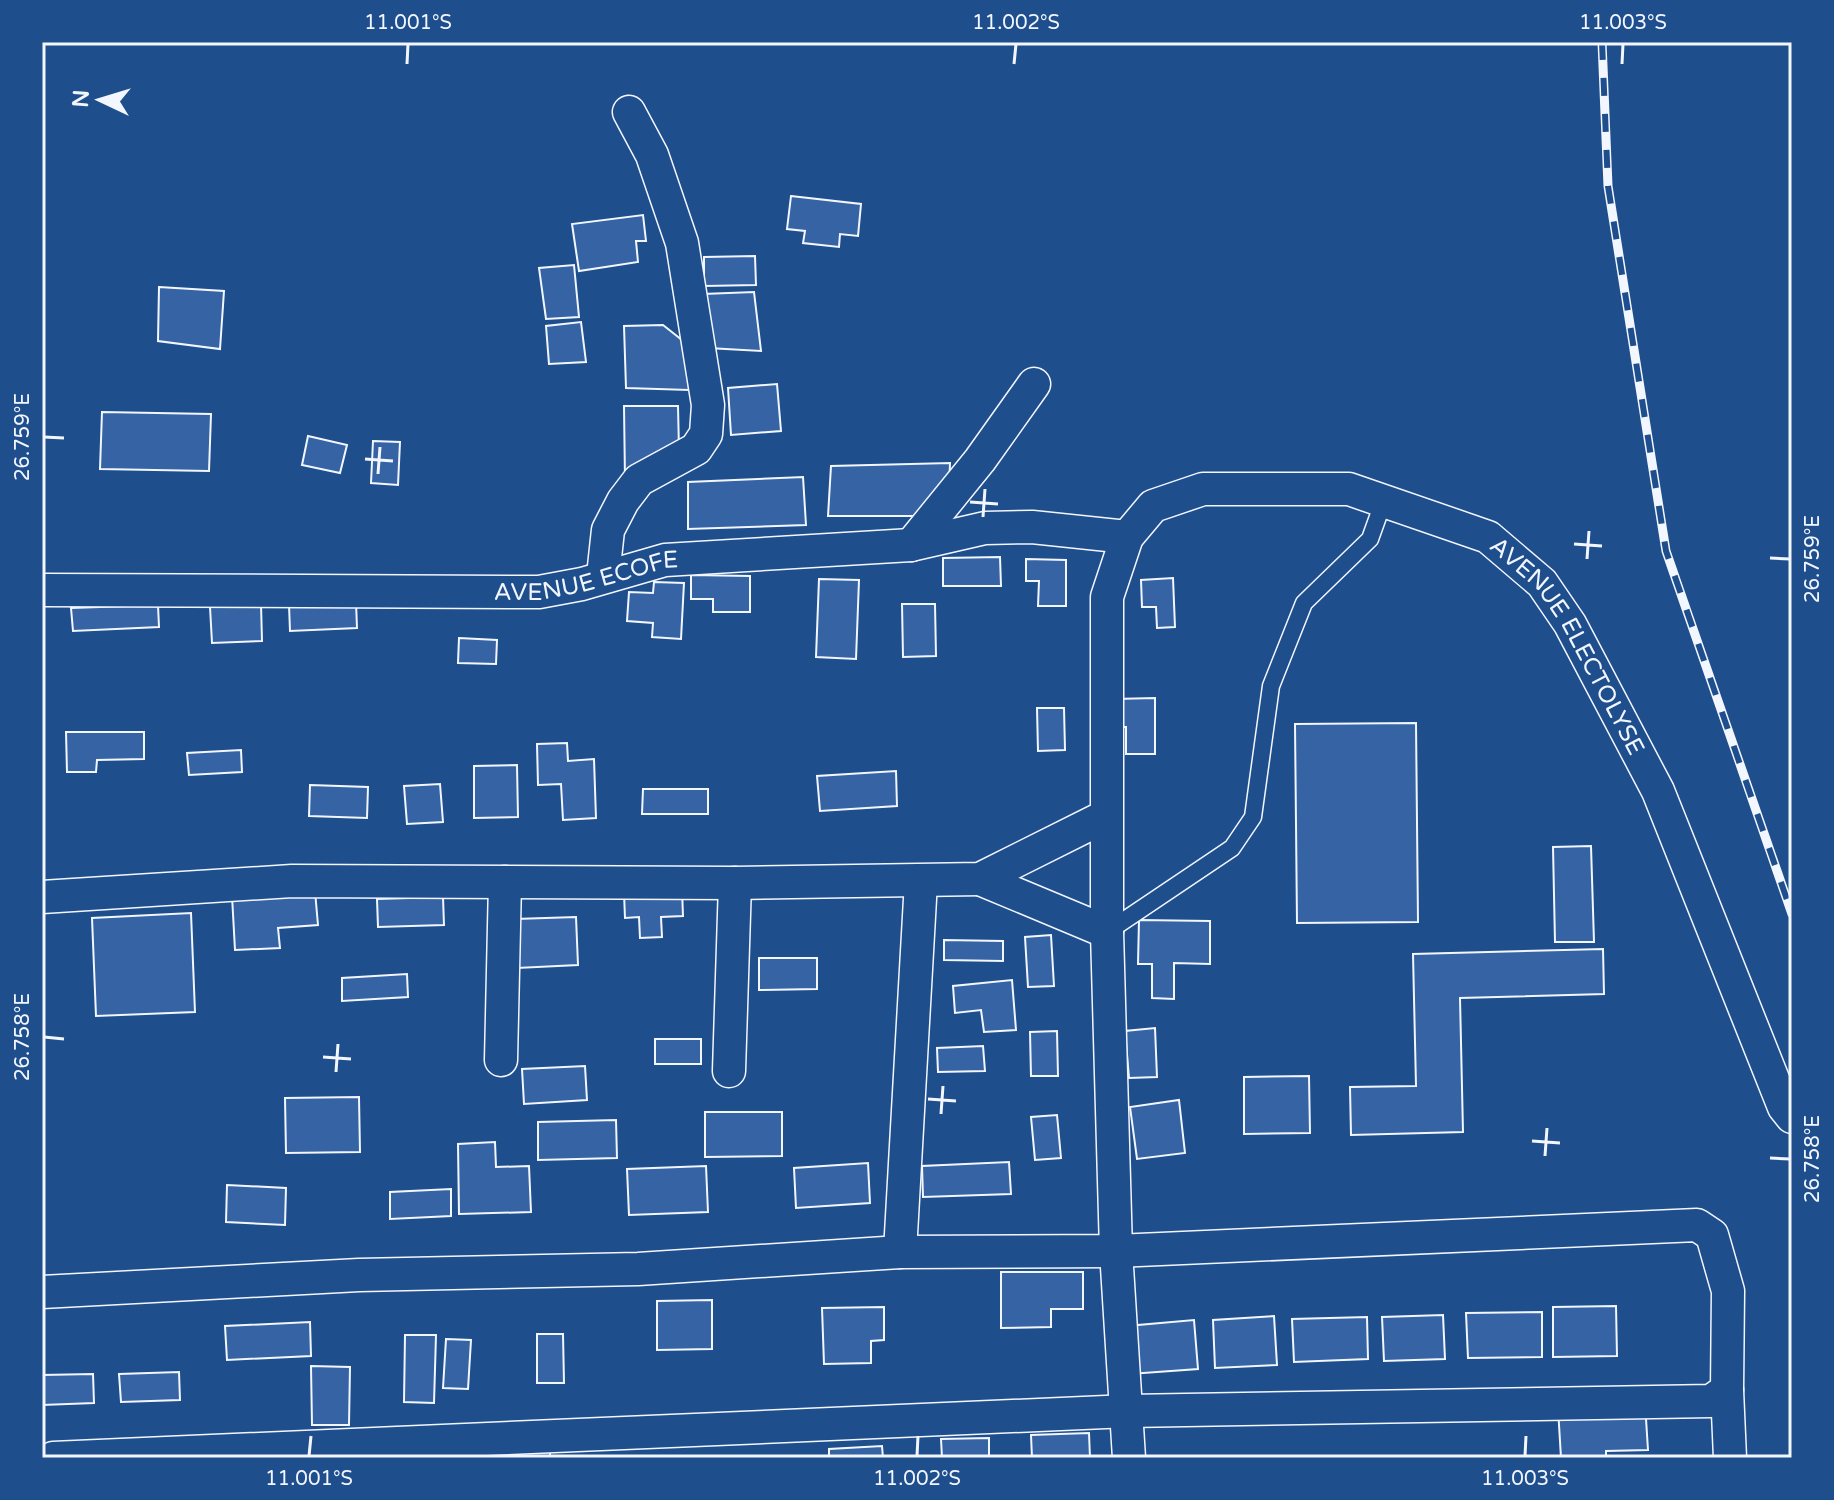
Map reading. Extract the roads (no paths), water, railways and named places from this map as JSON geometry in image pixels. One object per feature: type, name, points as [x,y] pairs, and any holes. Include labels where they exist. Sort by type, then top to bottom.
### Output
[{"type":"street","points":[[603,576],[608,530],[623,501],[639,480],[696,449],[706,434],[708,405],[682,243],[652,155],[629,112]]},
{"type":"street","points":[[911,545],[1034,384]]},
{"type":"street","name":"AVENUE ELECTOLYSE","points":[[1127,537],[1153,506],[1203,489],[1349,489],[1488,537],[1542,583],[1570,624],[1658,791],[1784,1107],[1792,1117]]},
{"type":"street","name":"AVENUE ECOFE","points":[[42,590],[539,592],[665,560],[911,545],[985,528],[1032,527],[1127,537]]},
{"type":"street","points":[[1127,537],[1107,597],[1104,817],[1116,1251],[1129,1458]]},
{"type":"street","points":[[980,879],[1104,817]]},
{"type":"street","points":[[42,897],[292,881],[735,883],[980,879],[1107,932]]},
{"type":"street","points":[[900,1252],[921,881]]},
{"type":"street","points":[[501,1060],[505,882]]},
{"type":"street","points":[[729,1071],[735,883]]},
{"type":"street","points":[[42,1292],[359,1275],[638,1269],[900,1252],[1116,1251],[1697,1225],[1712,1235],[1728,1291],[1730,1458]]},
{"type":"street","points":[[53,1458],[1128,1411],[1711,1401],[1727,1390]]},
{"type":"lane","points":[[1107,932],[1232,848],[1244,835],[1253,817],[1271,686],[1304,603],[1370,539],[1384,500]]},
{"type":"railway","points":[[1602,42],[1608,186],[1666,551],[1792,914]]}]
